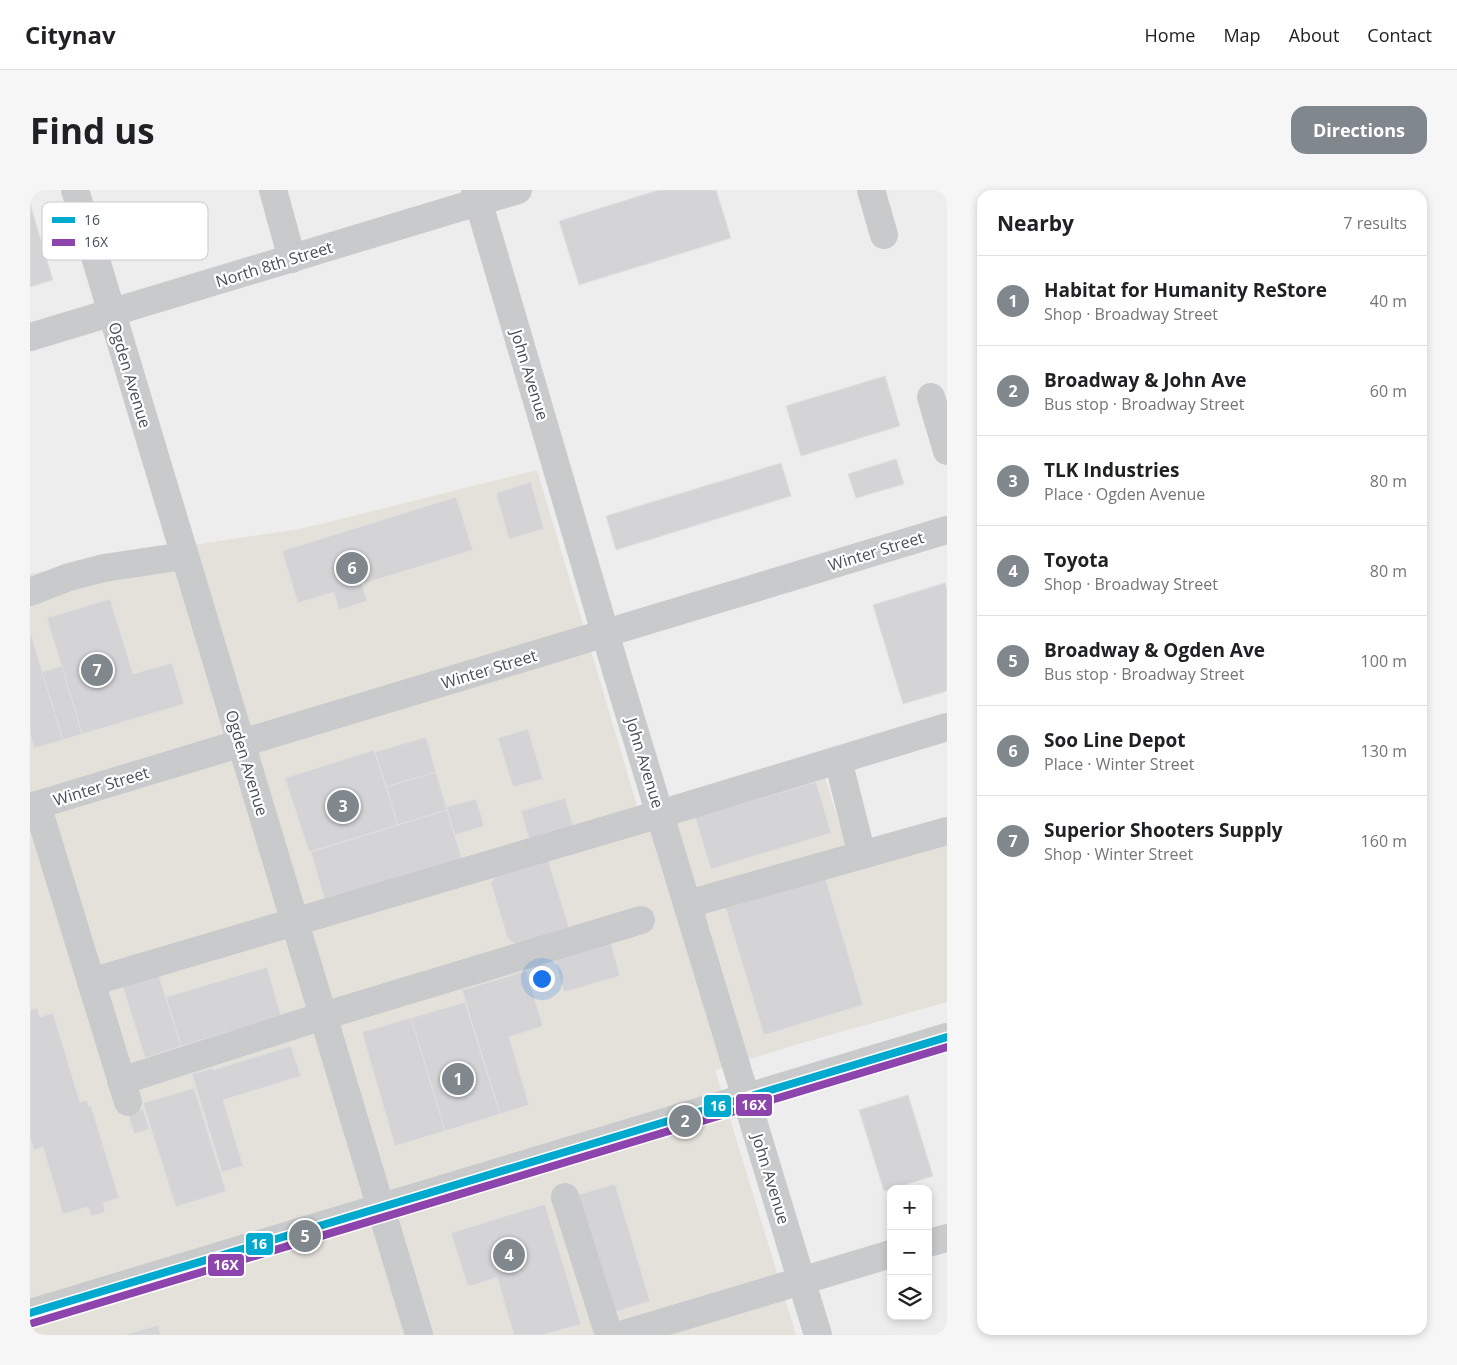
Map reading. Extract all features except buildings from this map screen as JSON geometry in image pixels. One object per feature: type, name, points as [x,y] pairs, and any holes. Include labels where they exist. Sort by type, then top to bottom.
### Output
[{"type":"street","name":"Ogden Avenue","points":[[75,190],[79,202]]},
{"type":"street","points":[[273,190],[292,258]]},
{"type":"street","name":"North 8th Street","points":[[30,337],[292,258],[477,196],[518,190]]},
{"type":"street","points":[[871,190],[884,235]]},
{"type":"street","name":"John Avenue","points":[[477,196],[660,814],[818,1335]]},
{"type":"street","name":"Ogden Avenue","points":[[96,260],[419,1335]]},
{"type":"street","points":[[931,397],[947,451]]},
{"type":"street","name":"Winter Street","points":[[34,806],[947,530]]},
{"type":"street","points":[[30,592],[75,575],[104,568],[184,556]]},
{"type":"street","points":[[91,982],[947,727]]},
{"type":"street","points":[[838,760],[862,856]]},
{"type":"street","points":[[34,806],[124,1091],[323,1016],[641,920]]},
{"type":"street","points":[[688,904],[947,831]]},
{"type":"street","points":[[30,1313],[947,1037]]},
{"type":"street","points":[[565,1197],[609,1335]]},
{"type":"street","points":[[932,1242],[947,1238]]},
{"type":"street","points":[[621,1335],[887,1255]]},
{"type":"shaded area","points":[[537,470],[644,829],[824,774],[853,868],[947,841],[947,1002],[798,1044],[715,1070],[796,1335],[33,1335],[30,1324],[30,574],[120,556],[300,529]]},
{"type":"transit line","name":"16","points":[[30,1313],[947,1037]]},
{"type":"transit line","name":"16X","points":[[33,1323],[947,1047]]},
{"type":"place","name":"Soo Line Depot","points":[[352,568]]},
{"type":"place","name":"Superior Shooters Supply","points":[[97,670]]},
{"type":"place","name":"TLK Industries","points":[[343,806]]},
{"type":"place","name":"Habitat for Humanity ReStore","points":[[458,1079]]},
{"type":"place","name":"Broadway & John Ave","points":[[685,1121]]},
{"type":"place","name":"Broadway & Ogden Ave","points":[[305,1236]]},
{"type":"place","name":"Toyota","points":[[509,1255]]}]
